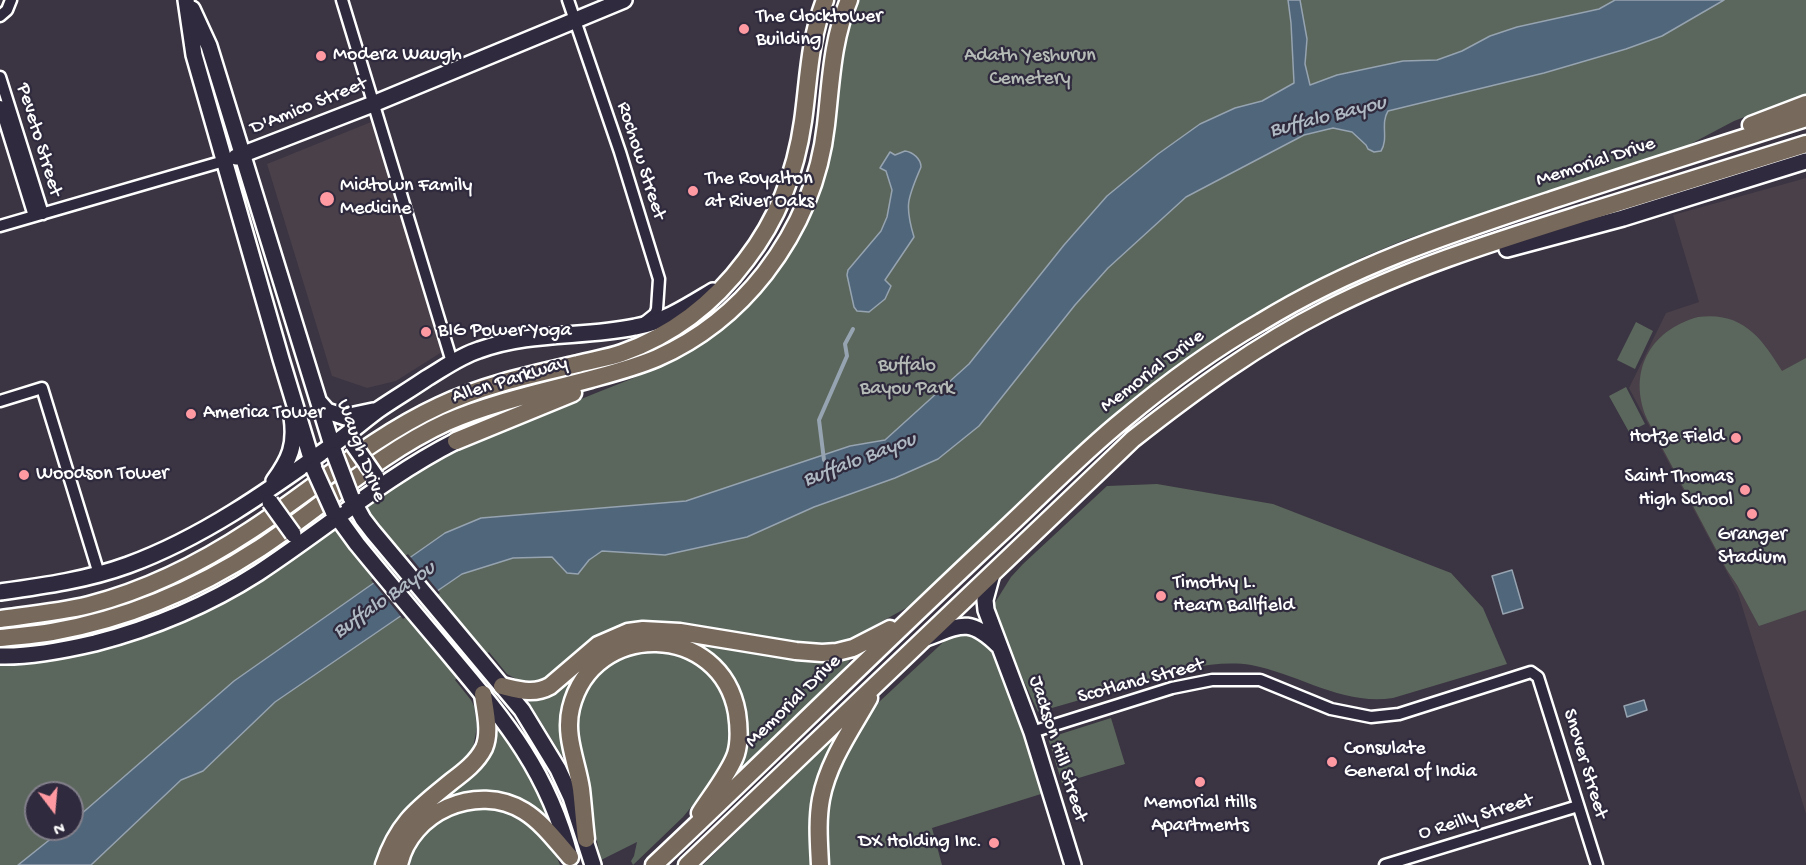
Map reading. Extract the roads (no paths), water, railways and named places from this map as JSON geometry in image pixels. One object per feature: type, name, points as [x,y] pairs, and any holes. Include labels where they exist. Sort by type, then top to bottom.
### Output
[{"type":"main road","name":"Allen Parkway","points":[[0,619],[46,614],[89,605],[135,591],[176,574],[254,529],[374,442],[408,421],[472,392],[621,353],[659,337],[705,306],[753,251],[778,209],[798,153],[811,46],[825,0]]},
{"type":"main road","name":"Allen Parkway","points":[[0,638],[51,633],[93,623],[142,608],[184,590],[260,547],[417,438],[447,423],[506,402],[627,369],[657,358],[718,321],[743,299],[783,249],[810,194],[826,126],[834,51],[849,0]]},
{"type":"main road","points":[[806,93],[829,97]]},
{"type":"main road","points":[[1685,156],[1712,140],[1806,104]]},
{"type":"main road","name":"Memorial Drive","points":[[654,865],[914,614],[1121,421],[1176,378],[1261,321],[1314,292],[1408,249],[1453,232],[1806,118]]},
{"type":"main road","name":"Memorial Drive","points":[[687,865],[1133,439],[1181,401],[1266,344],[1325,311],[1399,277],[1506,238],[1806,144]]},
{"type":"main road","points":[[1399,277],[1507,249]]},
{"type":"main road","points":[[456,441],[657,358]]},
{"type":"main road","points":[[497,680],[524,691],[543,690],[598,645],[628,632],[643,630],[680,632],[796,651],[822,653],[853,648],[914,614]]},
{"type":"main road","points":[[586,839],[581,789],[568,726],[576,693],[586,676],[600,661],[617,650],[636,644],[657,642],[677,645],[695,653],[720,673],[735,705],[738,722],[739,739],[736,754],[686,835]]},
{"type":"main road","points":[[820,865],[819,820],[824,785],[839,751],[879,680]]},
{"type":"main road","points":[[384,865],[395,836],[405,823],[419,808],[466,770],[477,759],[484,747],[487,735],[480,691]]},
{"type":"main road","points":[[399,865],[407,843],[428,818],[458,803],[475,800],[492,800],[523,810],[538,821],[571,861]]},
{"type":"street","points":[[0,16],[7,10],[11,0]]},
{"type":"street","name":"Waugh Drive","points":[[187,0],[209,46],[334,450],[352,501],[373,532],[522,711],[558,769],[571,797],[593,865]]},
{"type":"street","name":"Waugh Drive","points":[[187,0],[194,55],[224,161],[313,464],[335,514],[513,733],[541,777],[554,806],[571,861]]},
{"type":"street","points":[[342,0],[452,362]]},
{"type":"street","name":"Rochow Street","points":[[568,0],[620,152],[659,279],[655,314],[637,327]]},
{"type":"street","name":"D'Amico Street","points":[[0,226],[243,155],[624,0]]},
{"type":"street","name":"Peveto Street","points":[[0,77],[38,215]]},
{"type":"street","name":"Peveto Street","points":[[0,106],[38,215]]},
{"type":"street","points":[[1507,249],[1623,218],[1806,161]]},
{"type":"street","points":[[0,592],[41,587],[127,566],[205,530],[265,496],[334,450],[355,428],[378,410],[452,362],[478,350],[516,339],[637,327],[672,315],[729,281]]},
{"type":"street","points":[[0,402],[42,388],[99,574]]},
{"type":"street","points":[[265,496],[284,468],[293,446],[291,413],[293,400]]},
{"type":"street","points":[[319,402],[327,411],[345,417],[378,410]]},
{"type":"street","points":[[355,428],[352,437],[353,444],[381,479]]},
{"type":"street","points":[[0,656],[37,654],[75,647],[140,630],[215,598],[257,573],[293,541],[335,514],[381,479],[456,441]]},
{"type":"street","points":[[265,496],[293,541]]},
{"type":"street","name":"Jackson Hill Street","points":[[992,574],[985,600],[986,610],[1032,732],[1073,865]]},
{"type":"street","points":[[926,638],[958,626],[970,626],[985,633],[999,646]]},
{"type":"street","name":"Scotland Street","points":[[1032,732],[1172,688],[1212,680],[1260,680],[1331,709],[1371,717],[1399,714],[1531,672],[1535,674]]},
{"type":"street","name":"Snover Street","points":[[1535,674],[1538,677],[1597,865]]},
{"type":"street","name":"O Reilly Street","points":[[1385,865],[1578,806]]},
{"type":"water","name":"Buffalo Bayou","points":[[1288,0],[1300,0],[1307,39],[1305,64],[1310,85],[1337,75],[1403,61],[1437,60],[1462,51],[1490,36],[1517,27],[1599,9],[1615,0],[1724,0],[1662,36],[1626,49],[1544,73],[1388,111],[1381,151],[1374,152],[1368,149],[1352,132],[1333,128],[1304,135],[1186,197],[1108,268],[1075,305],[979,426],[938,459],[895,478],[814,507],[747,537],[665,555],[602,551],[589,560],[578,574],[567,573],[552,557],[513,558],[462,574],[275,702],[203,771],[181,780],[91,865],[18,865],[48,841],[84,841],[84,812],[234,681],[445,533],[481,518],[686,501],[850,446],[885,440],[969,364],[1064,245],[1107,196],[1158,154],[1200,124],[1235,108],[1262,101],[1294,83]]},
{"type":"water","points":[[905,151],[916,156],[921,167],[913,186],[908,209],[914,237],[885,280],[891,286],[885,299],[869,312],[857,311],[854,307],[848,270],[881,231],[887,217],[892,190],[886,171],[880,168],[890,152],[895,155]]},
{"type":"water","points":[[1512,570],[1523,608],[1503,614],[1492,576]]},
{"type":"water","points":[[1644,700],[1647,710],[1627,717],[1624,706]]},
{"type":"waterway","name":"Buffalo Bayou","points":[[824,460],[819,420],[847,356],[845,344],[853,329]]},
{"type":"place","name":"The Clocktower Building","points":[[744,29]]},
{"type":"place","name":"Modera Waugh","points":[[321,56]]},
{"type":"place","name":"The Royalton at River Oaks","points":[[693,191]]},
{"type":"place","name":"Midtown Family Medicine","points":[[327,199]]},
{"type":"place","name":"BIG Power Yoga","points":[[426,332]]},
{"type":"place","name":"America Tower","points":[[191,414]]},
{"type":"place","name":"Hotze Field","points":[[1736,438]]},
{"type":"place","name":"Woodson Tower","points":[[24,475]]},
{"type":"place","name":"Saint Thomas High School","points":[[1745,490]]},
{"type":"place","name":"Granger Stadium","points":[[1752,514]]},
{"type":"place","name":"Timothy L. Hearn Ballfield","points":[[1161,596]]},
{"type":"place","name":"Consulate General of India","points":[[1332,762]]},
{"type":"place","name":"Memorial Hills Apartments","points":[[1200,782]]},
{"type":"place","name":"DX Holding Inc.","points":[[994,843]]},
{"type":"park label","name":"Adath Yeshurun Cemetery","points":[[1030,68]]},
{"type":"park label","name":"Buffalo Bayou Park","points":[[907,378]]}]
